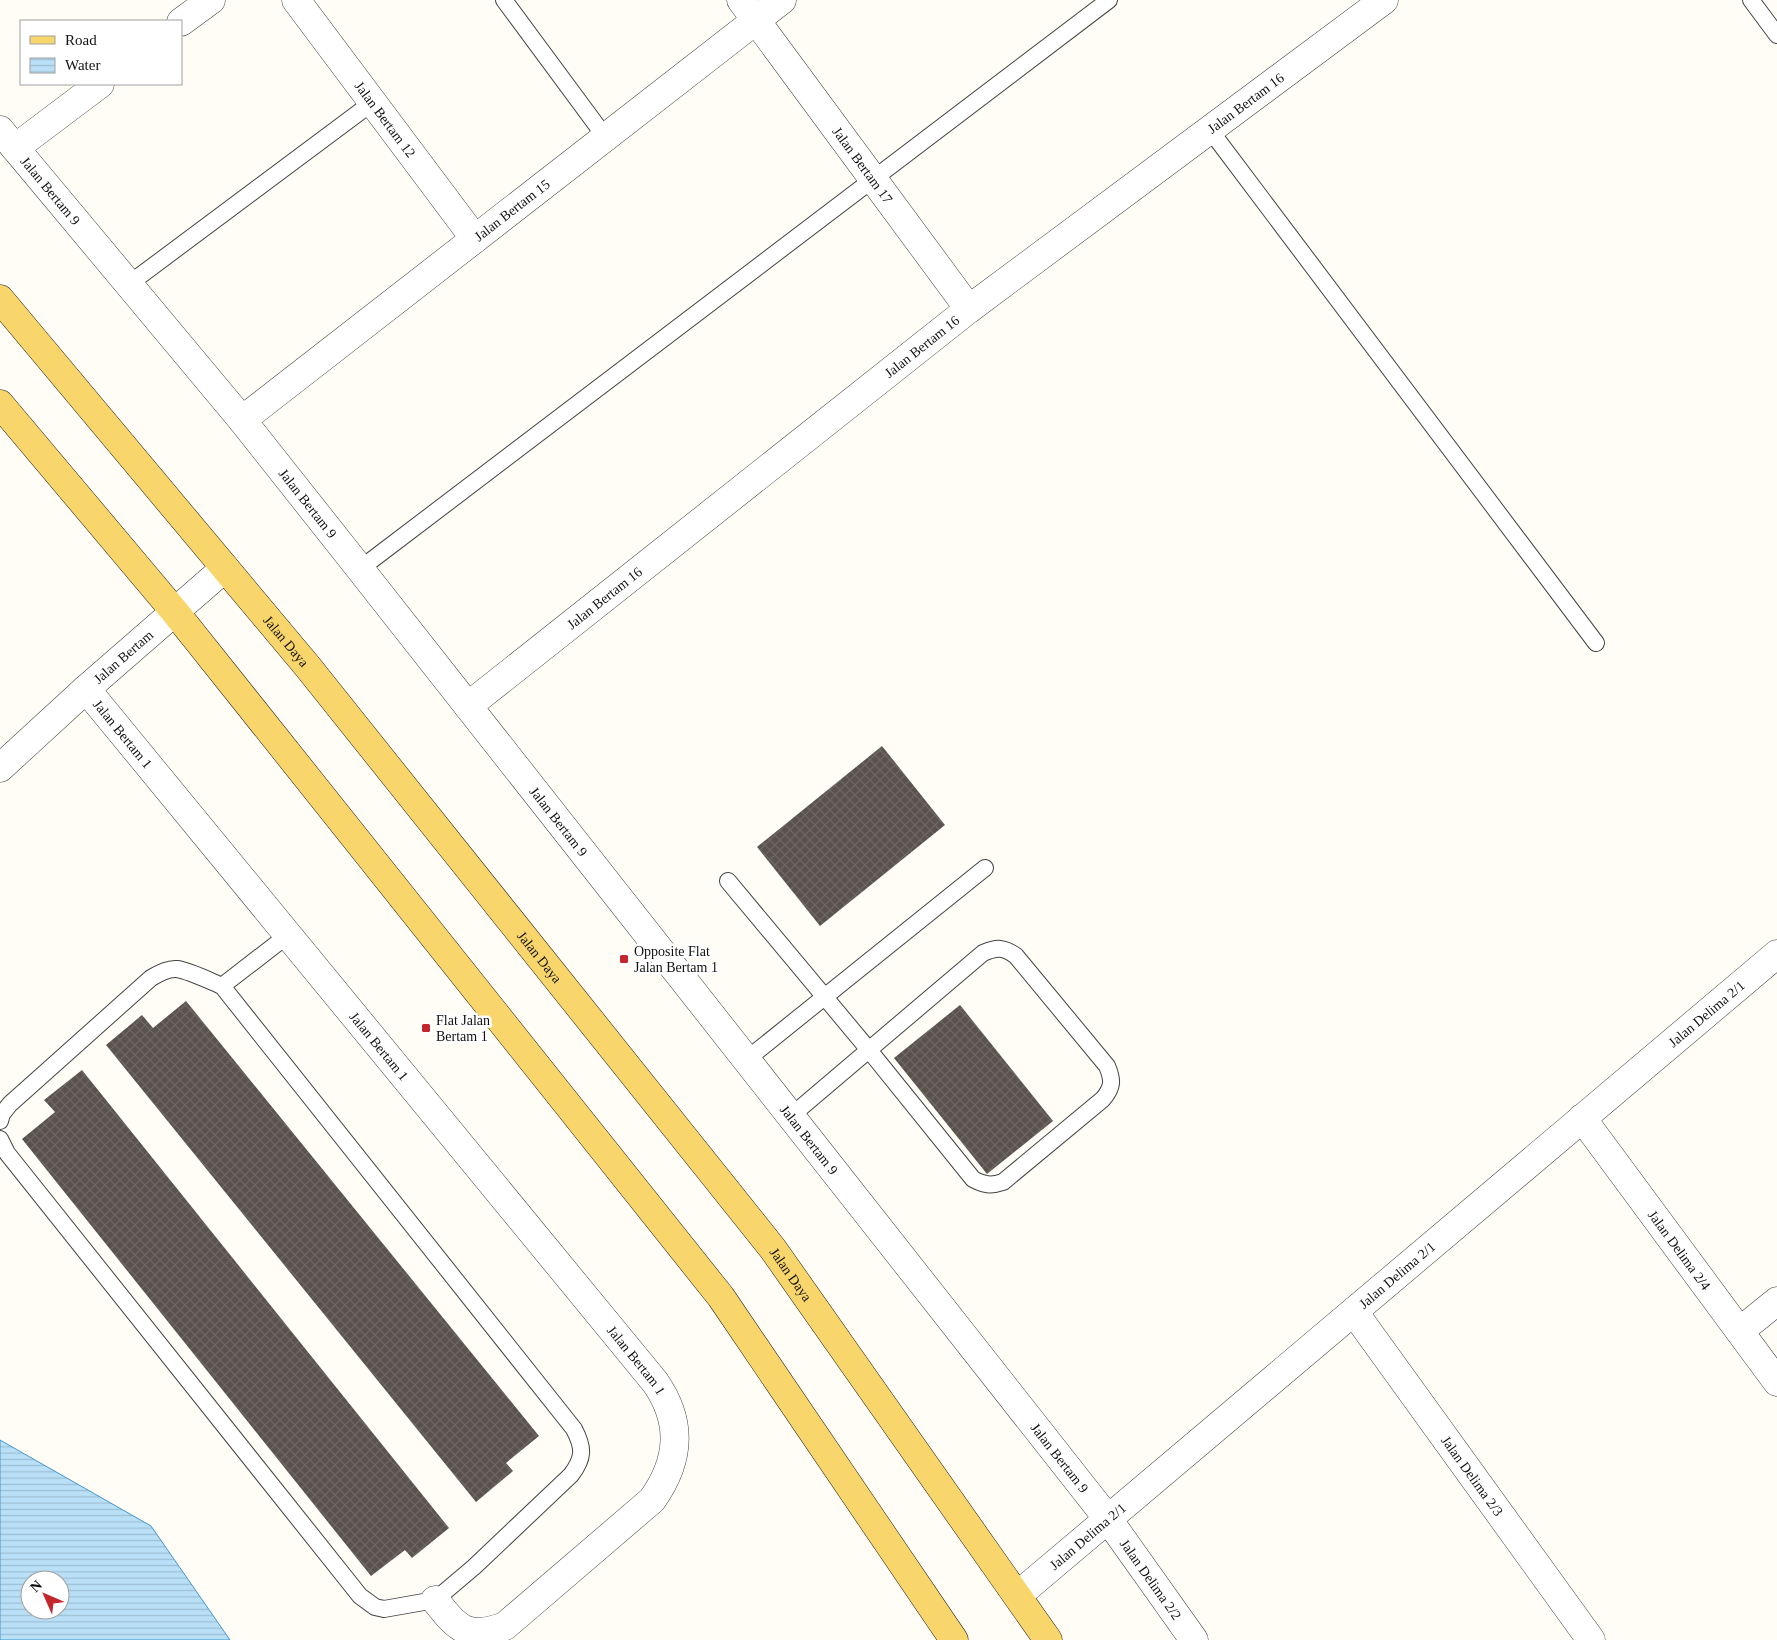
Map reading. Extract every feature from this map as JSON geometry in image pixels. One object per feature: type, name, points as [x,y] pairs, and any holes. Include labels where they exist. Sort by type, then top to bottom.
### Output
[{"type":"main road","name":"Jalan Daya","points":[[0,299],[314,675],[773,1250],[1048,1640]]},
{"type":"main road","points":[[0,404],[175,612],[721,1297],[954,1640]]},
{"type":"street","points":[[182,21],[211,0]]},
{"type":"street","name":"Jalan Bertam 12","points":[[296,0],[475,239]]},
{"type":"street","name":"Jalan Bertam 15","points":[[242,420],[606,138],[749,10],[782,0]]},
{"type":"street","name":"Jalan Bertam 16","points":[[468,706],[970,309],[1384,0]]},
{"type":"street","name":"Jalan Bertam 17","points":[[749,10],[970,309]]},
{"type":"street","points":[[8,138],[98,85]]},
{"type":"street","name":"Jalan Bertam 9","points":[[8,138],[242,420],[1108,1519]]},
{"type":"street","name":"Jalan Bertam","points":[[0,768],[225,568]]},
{"type":"street","name":"Jalan Bertam 1","points":[[86,690],[655,1382],[670,1407],[675,1438],[674,1450],[670,1469],[662,1486],[652,1500],[505,1626],[489,1634],[477,1635],[464,1631],[454,1623],[435,1600]]},
{"type":"street","name":"Jalan Delima 2/1","points":[[1018,1595],[1777,954]]},
{"type":"street","name":"Jalan Delima 2/4","points":[[1582,1118],[1777,1382]]},
{"type":"street","points":[[1740,1331],[1777,1301]]},
{"type":"street","name":"Jalan Delima 2/3","points":[[1354,1312],[1591,1640]]},
{"type":"street","name":"Jalan Delima 2/2","points":[[1108,1519],[1194,1640]]},
{"type":"lane","points":[[504,0],[606,138]]},
{"type":"lane","points":[[360,569],[1109,0]]},
{"type":"lane","points":[[1751,0],[1777,35]]},
{"type":"lane","points":[[129,284],[372,102]]},
{"type":"lane","points":[[1210,130],[1596,643]]},
{"type":"lane","points":[[746,1060],[985,868]]},
{"type":"lane","points":[[728,881],[870,1050],[973,1179],[984,1184],[994,1185],[1003,1182],[1103,1099],[1110,1090],[1112,1078],[1107,1066],[1016,956],[1006,949],[994,948],[983,953],[870,1050],[791,1116]]},
{"type":"lane","points":[[222,986],[288,934]]},
{"type":"lane","points":[[0,1122],[2,1114],[10,1104],[151,978],[159,973],[177,969],[222,986],[574,1429],[580,1440],[582,1453],[579,1465],[571,1475],[474,1567],[435,1600],[384,1609],[375,1607],[360,1596],[7,1153],[0,1139]]},
{"type":"water","points":[[0,1440],[151,1526],[230,1640],[0,1640]]},
{"type":"building","points":[[882,746],[945,825],[820,926],[757,847]]},
{"type":"building","points":[[186,1001],[539,1436],[506,1463],[513,1471],[476,1502],[106,1045],[142,1015],[153,1028]]},
{"type":"building","points":[[960,1005],[1053,1121],[987,1174],[894,1058]]},
{"type":"building","points":[[82,1070],[449,1528],[412,1558],[405,1550],[371,1576],[22,1139],[55,1112],[44,1100]]},
{"type":"place","name":"Opposite Flat Jalan Bertam 1","points":[[624,959]]},
{"type":"place","name":"Flat Jalan Bertam 1","points":[[426,1028]]}]
